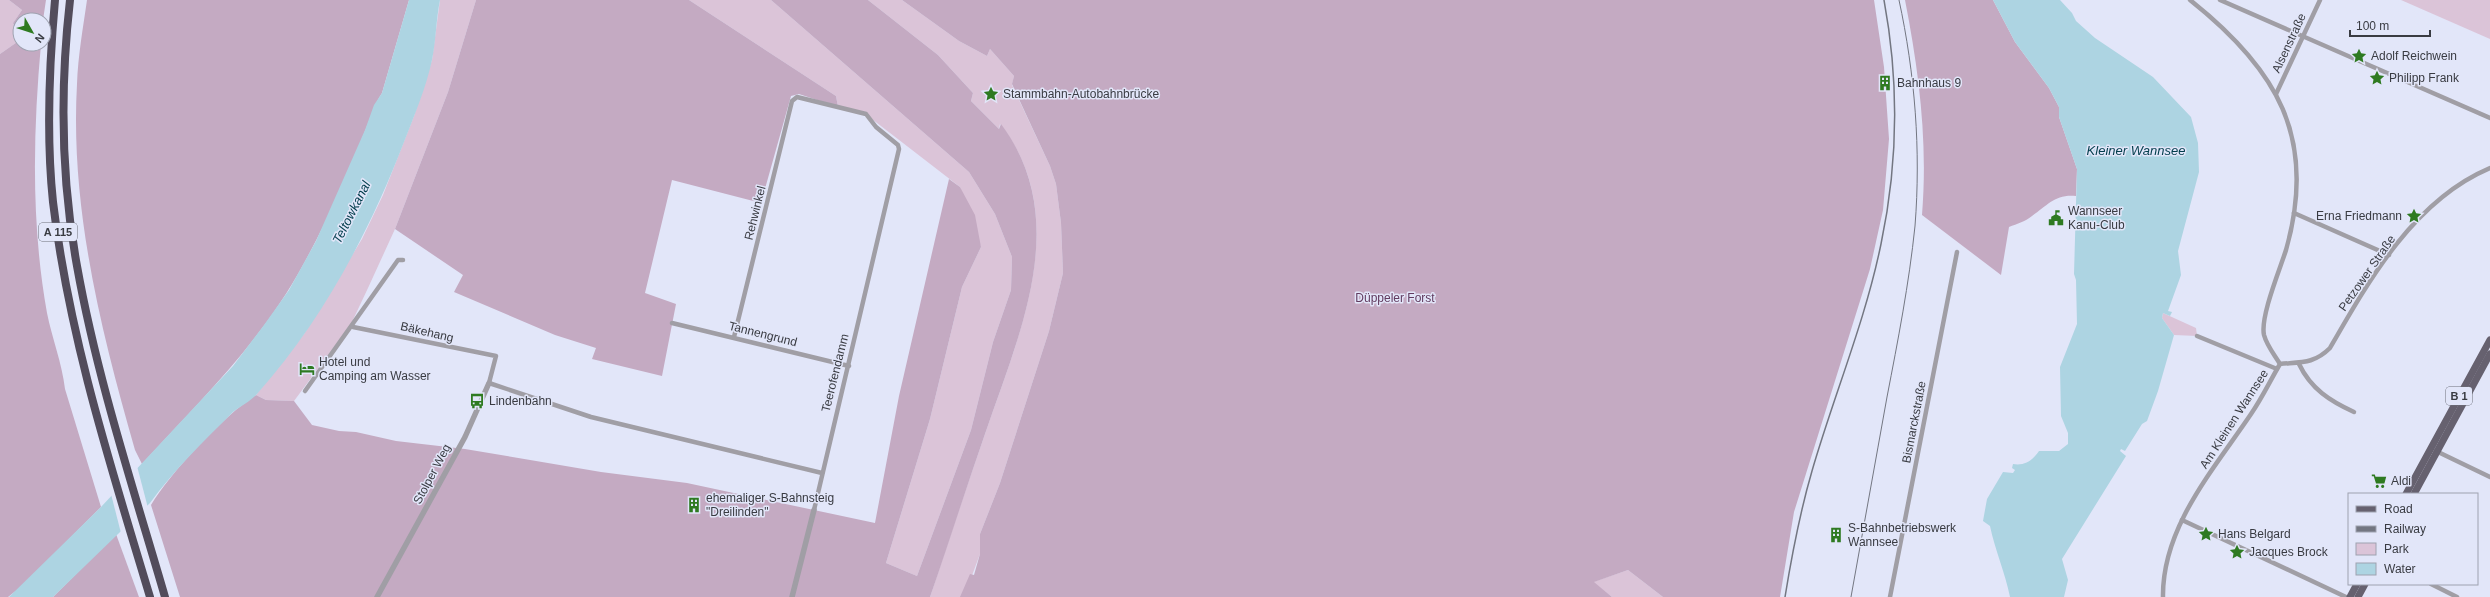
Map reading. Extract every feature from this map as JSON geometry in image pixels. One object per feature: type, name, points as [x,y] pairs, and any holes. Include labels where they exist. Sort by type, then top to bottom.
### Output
[{"type":"highway","name":"A 115","points":[[55,0],[49,112],[53,201],[71,314],[108,458],[150,597]]},
{"type":"highway","name":"A 115","points":[[70,0],[63,82],[63,120],[72,235],[86,314],[123,454],[166,597]]},
{"type":"main road","name":"B 1","points":[[2414,493],[2434,450],[2490,340]]},
{"type":"main road","name":"B 1","points":[[2407,493],[2434,450],[2490,354]]},
{"type":"main road","points":[[2350,597],[2356,585]]},
{"type":"main road","points":[[2358,597],[2364,585]]},
{"type":"street","name":"Am Kleinen Wannsee","points":[[2163,597],[2163,580],[2169,550],[2182,520],[2221,457],[2258,404],[2280,364],[2267,343],[2264,333],[2264,320],[2286,248],[2294,213],[2298,185],[2297,162],[2287,116],[2276,94],[2242,48],[2190,0]]},
{"type":"street","points":[[2220,0],[2490,118]]},
{"type":"street","name":"Alsenstraße","points":[[2276,94],[2320,0]]},
{"type":"street","name":"Rehwinkel","points":[[734,337],[792,101],[797,97],[866,114],[876,127],[898,145],[898,153]]},
{"type":"street","name":"Teerofendamm","points":[[792,597],[849,366],[898,153]]},
{"type":"street","name":"Petzower Straße","points":[[2280,364],[2299,364],[2314,361],[2330,348],[2389,255],[2414,224],[2441,198],[2471,177],[2490,168]]},
{"type":"street","points":[[2294,213],[2389,255]]},
{"type":"street","name":"Bismarckstraße","points":[[1890,597],[1957,252]]},
{"type":"street","points":[[305,391],[353,327],[356,318],[398,260],[404,260]]},
{"type":"street","name":"Tannengrund","points":[[672,322],[849,366]]},
{"type":"street","name":"Bäkehang","points":[[353,327],[496,356]]},
{"type":"street","points":[[2197,336],[2277,369]]},
{"type":"street","name":"Stolper Weg","points":[[377,597],[476,416],[489,383],[496,356]]},
{"type":"street","points":[[2299,364],[2314,388],[2327,398],[2354,412]]},
{"type":"street","points":[[489,383],[591,417],[822,473]]},
{"type":"street","points":[[2434,450],[2490,477]]},
{"type":"street","points":[[2182,520],[2346,597]]},
{"type":"street","points":[[2433,585],[2457,597]]},
{"type":"green space","points":[[0,0],[9,0],[22,10],[21,12],[12,12],[12,46],[0,54]]},
{"type":"green space","points":[[9,0],[46,0],[44,12],[21,12],[22,10]]},
{"type":"green space","points":[[87,0],[409,0],[382,93],[336,199],[303,265],[287,293],[269,319],[229,369],[142,464],[135,450],[122,405],[100,315],[83,223],[78,177],[76,130],[78,63]]},
{"type":"green space","points":[[440,0],[476,0],[448,92],[395,229],[351,324],[294,401],[266,400],[256,395],[304,334],[362,239],[383,195],[414,116],[432,60]]},
{"type":"green space","points":[[476,0],[689,0],[836,96],[838,107],[799,94],[791,96],[761,203],[672,180],[645,293],[676,304],[662,376],[592,359],[596,348],[555,335],[454,292],[463,275],[395,229],[448,92]]},
{"type":"green space","points":[[689,0],[771,0],[969,172],[995,214],[1012,257],[1011,290],[993,342],[971,430],[917,576],[886,563],[930,419],[962,287],[981,247],[960,187],[868,116],[838,107],[836,96]]},
{"type":"green space","points":[[771,0],[868,0],[938,55],[973,93],[971,101],[999,129],[1001,124],[1022,161],[1034,199],[1037,238],[1033,278],[1024,317],[1012,357],[930,597],[180,597],[151,505],[184,461],[229,416],[256,395],[266,400],[294,401],[312,425],[339,431],[356,432],[396,441],[465,449],[601,472],[687,483],[875,523],[899,396],[949,179],[960,187],[975,215],[981,247],[962,287],[930,419],[886,563],[917,576],[971,430],[993,342],[1011,290],[1012,257],[995,214],[969,172]]},
{"type":"green space","points":[[868,0],[902,0],[959,41],[987,56],[990,49],[1014,76],[1012,85],[1050,166],[1056,184],[1061,223],[1063,273],[1049,331],[1000,483],[980,534],[980,554],[964,597],[930,597],[1012,358],[1024,318],[1033,278],[1036,237],[1034,198],[1022,160],[1000,124],[999,129],[971,101],[973,93],[938,55]]},
{"type":"green space","name":"Düppeler Forst","points":[[902,0],[1874,0],[1884,67],[1889,139],[1883,210],[1870,269],[1794,512],[1780,597],[1663,597],[1628,570],[1594,582],[1612,597],[960,597],[970,574],[974,575],[980,554],[980,534],[1000,483],[1049,331],[1063,273],[1061,223],[1056,184],[1050,166],[1012,84],[1014,76],[990,49],[987,56],[959,41]]},
{"type":"green space","points":[[1905,0],[1993,0],[2015,42],[2049,88],[2059,107],[2059,117],[2077,169],[2076,196],[2063,197],[2052,201],[2027,219],[2009,227],[2001,275],[1922,215],[1924,160],[1921,107]]},
{"type":"green space","points":[[2401,0],[2490,0],[2490,39]]},
{"type":"green space","points":[[12,46],[12,52],[40,52],[36,111],[35,178],[38,246],[42,280],[47,313],[62,370],[65,389],[101,507],[22,586],[8,597],[0,597],[0,54]]},
{"type":"green space","points":[[2163,313],[2196,328],[2197,336],[2174,335],[2162,318]]},
{"type":"green space","points":[[116,534],[139,597],[53,597]]},
{"type":"green space","points":[[1628,570],[1663,597],[1612,597],[1593,582]]},
{"type":"water","name":"Teltowkanal","points":[[409,0],[440,0],[433,52],[426,81],[420,102],[375,210],[342,275],[323,306],[281,366],[255,397],[233,412],[179,467],[150,503],[53,597],[9,597],[101,507],[233,366],[289,290],[316,241],[365,130],[374,105],[382,93]]},
{"type":"water","name":"Kleiner Wannsee","points":[[1993,0],[2060,0],[2072,13],[2076,21],[2095,38],[2153,77],[2191,117],[2198,143],[2199,172],[2178,251],[2181,275],[2168,311],[2172,312],[2170,316],[2163,313],[2162,318],[2174,335],[2158,391],[2147,421],[2142,424],[2125,451],[2121,449],[2120,451],[2126,456],[2062,559],[2068,580],[2064,597],[2010,597],[1990,526],[1983,521],[1987,499],[2003,472],[2013,473],[2015,470],[2012,468],[2013,464],[2028,462],[2039,451],[2059,451],[2068,444],[2068,433],[2061,416],[2060,367],[2077,324],[2076,280],[2074,274],[2077,169],[2059,117],[2059,107],[2049,88],[2015,42]]},
{"type":"pier","points":[[137,466],[148,508],[121,533],[111,494]]},
{"type":"tram line","points":[[1851,597],[1903,312],[1915,226],[1917,198],[1917,141],[1915,112],[1913,84],[1905,28],[1899,0]]},
{"type":"railway","points":[[1785,597],[1790,565],[1808,486],[1867,302],[1887,214],[1893,153],[1894,92],[1889,30],[1884,0]]},
{"type":"place","name":"Adolf Reichwein","points":[[2359,56]]},
{"type":"place","name":"Philipp Frank","points":[[2377,78]]},
{"type":"place","name":"Bahnhaus 9","points":[[1885,83]]},
{"type":"place","name":"Stammbahn-Autobahnbrücke","points":[[991,94]]},
{"type":"place","name":"Erna Friedmann","points":[[2414,216]]},
{"type":"place","name":"Wannseer Kanu-Club","points":[[2056,218]]},
{"type":"place","name":"Hotel und Camping am Wasser","points":[[307,369]]},
{"type":"place","name":"Lindenbahn","points":[[477,401]]},
{"type":"place","name":"Aldi","points":[[2379,481]]},
{"type":"place","name":"ehemaliger S-Bahnsteig \"Dreilinden\"","points":[[694,505]]},
{"type":"place","name":"Hans Belgard","points":[[2206,534]]},
{"type":"place","name":"S-Bahnbetriebswerk Wannsee","points":[[1836,535]]},
{"type":"place","name":"Jacques Brock","points":[[2237,552]]}]
